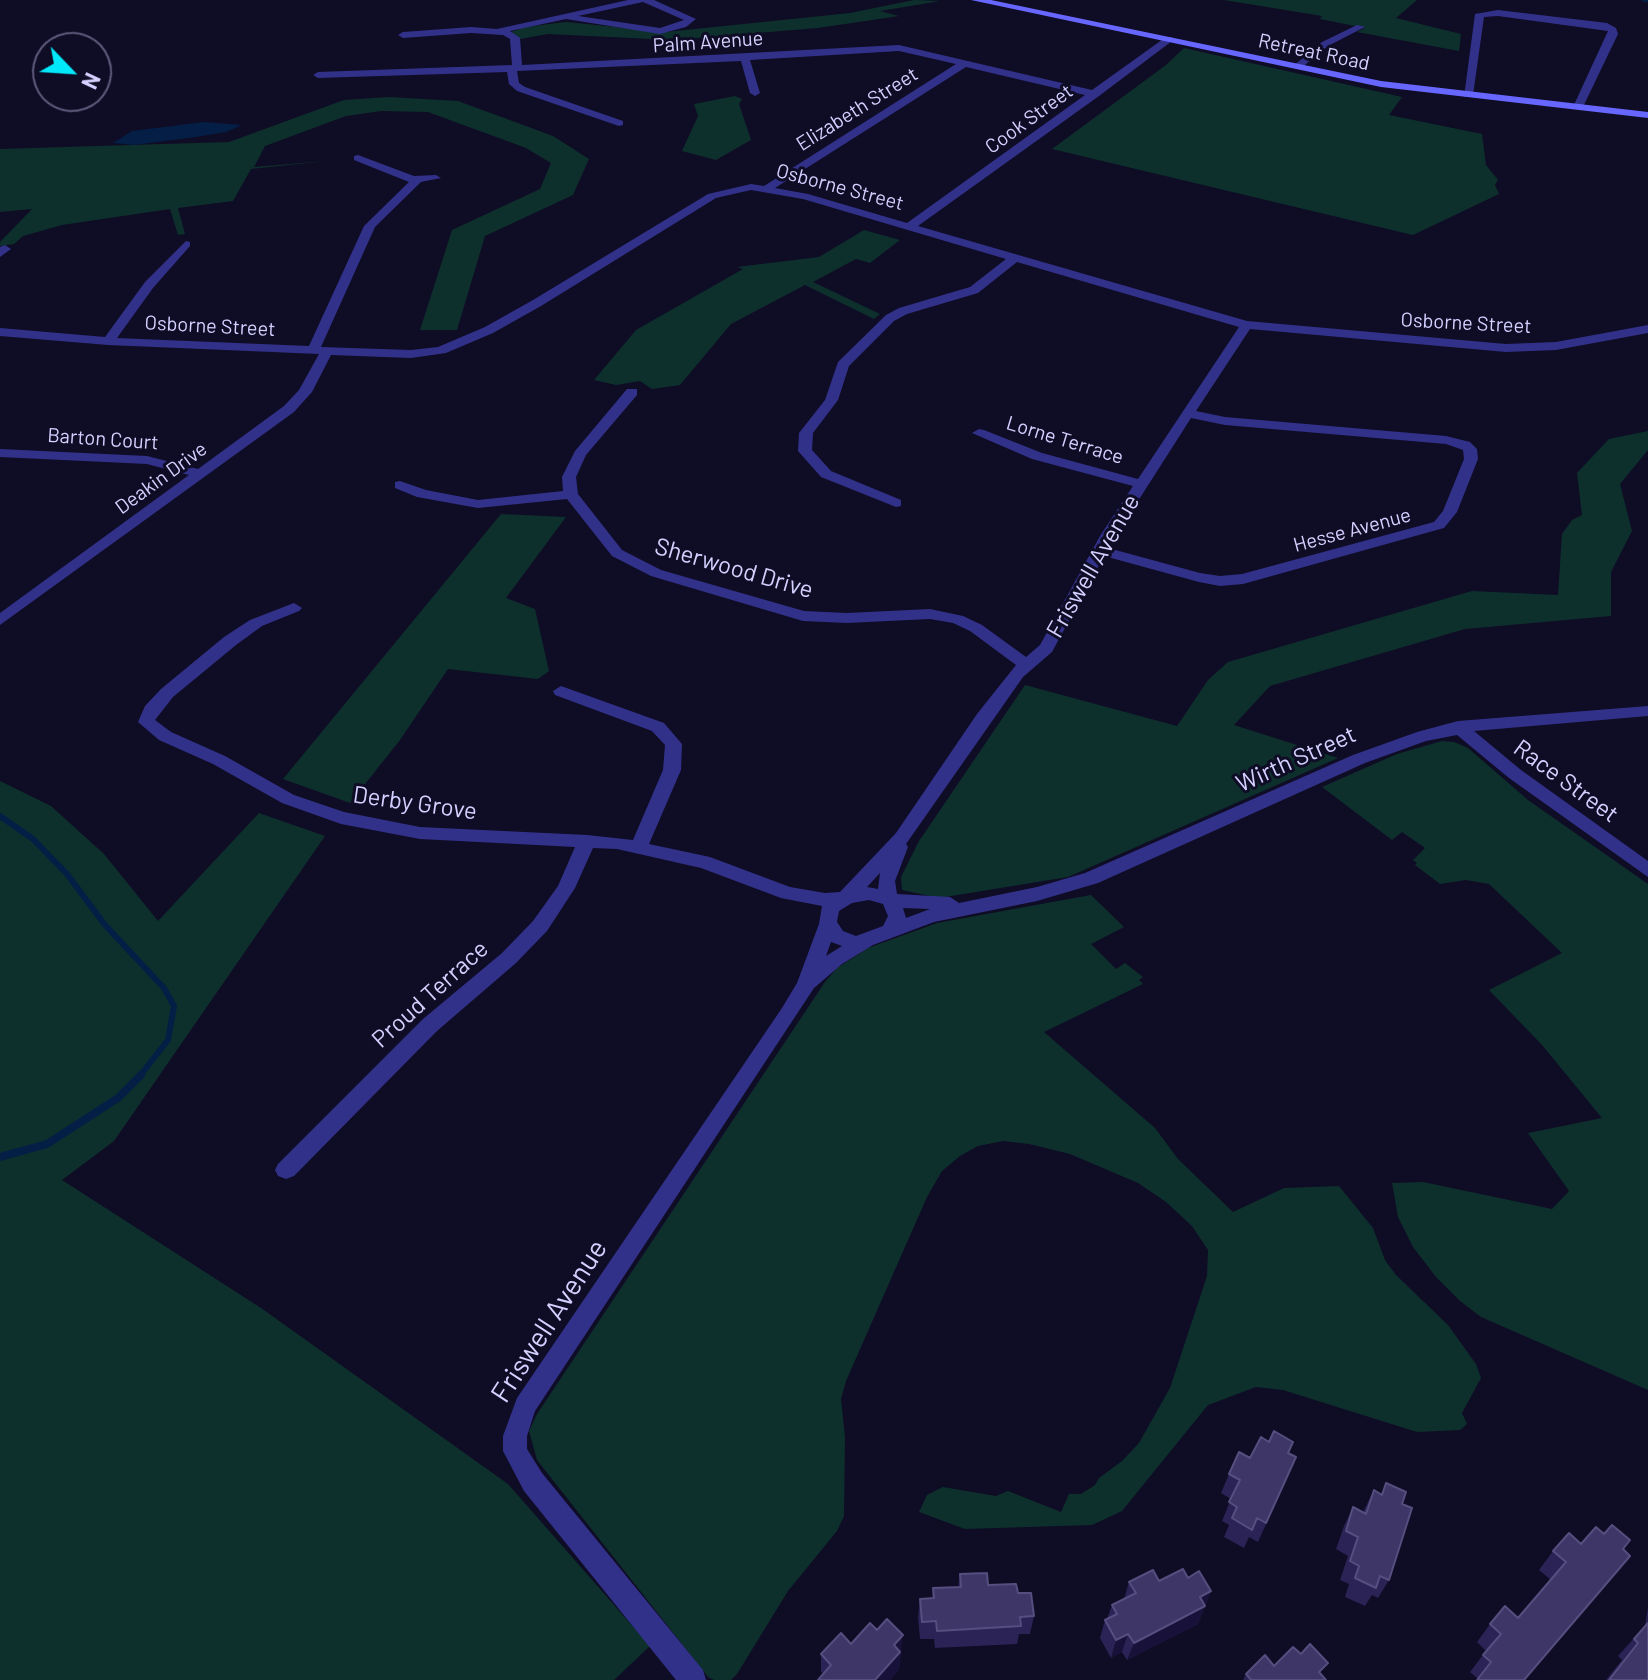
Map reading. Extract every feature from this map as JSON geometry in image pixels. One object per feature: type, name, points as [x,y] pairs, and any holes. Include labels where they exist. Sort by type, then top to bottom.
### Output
[{"type":"street","points":[[403,35],[499,31],[643,0],[691,19],[676,28],[656,31],[570,18]]},
{"type":"street","name":"Retreat Road","points":[[976,0],[1392,86],[1648,115]]},
{"type":"street","points":[[1468,95],[1480,14],[1607,26],[1613,34],[1578,107]]},
{"type":"street","points":[[1297,67],[1325,44],[1360,27]]},
{"type":"street","points":[[499,31],[515,38],[514,84],[619,123]]},
{"type":"street","name":"Cook Street","points":[[910,226],[1169,39]]},
{"type":"street","name":"Palm Avenue","points":[[318,75],[745,58],[899,48],[1095,94]]},
{"type":"street","points":[[745,58],[755,93]]},
{"type":"street","name":"Elizabeth Street","points":[[769,187],[965,63]]},
{"type":"street","points":[[358,158],[416,179],[436,178]]},
{"type":"street","name":"Deakin Drive","points":[[0,620],[289,409],[305,392],[370,226],[416,179]]},
{"type":"street","name":"Osborne Street","points":[[0,332],[108,341],[411,354],[456,345],[550,295],[712,196],[734,188],[769,187],[1246,325],[1506,348],[1556,346],[1648,329]]},
{"type":"street","points":[[108,341],[149,285],[186,244]]},
{"type":"street","points":[[896,503],[826,474],[805,451],[806,433],[831,400],[843,365],[890,318],[903,311],[974,290],[1013,259]]},
{"type":"street","name":"Friswell Avenue","points":[[844,898],[902,837],[983,718],[1026,665],[1051,640],[1099,550],[1246,325]]},
{"type":"street","points":[[400,485],[422,494],[478,504],[571,494],[569,477],[576,461],[632,392]]},
{"type":"street","name":"Hesse Avenue","points":[[1099,550],[1199,577],[1220,581],[1243,579],[1439,525],[1450,512],[1471,459],[1470,449],[1465,445],[1446,440],[1219,420],[1187,413]]},
{"type":"street","name":"Lorne Terrace","points":[[958,437],[978,428],[1037,456],[1140,484]]},
{"type":"street","name":"Barton Court","points":[[0,453],[147,460],[202,474]]},
{"type":"street","name":"Sherwood Drive","points":[[571,494],[608,544],[645,569],[803,616],[847,618],[930,614],[949,617],[976,628],[1026,665]]},
{"type":"street","name":"Derby Grove","points":[[294,608],[256,623],[230,641],[167,693],[147,715],[146,722],[165,736],[198,750],[288,799],[341,818],[420,833],[587,841],[639,847],[704,862],[788,893],[825,900],[844,898]]},
{"type":"street","points":[[561,691],[658,727],[674,744],[672,770],[639,847]]},
{"type":"street","name":"Wirth Street","points":[[890,931],[976,905],[1037,894],[1091,878],[1406,741],[1458,727],[1648,711]]},
{"type":"street","name":"Race Street","points":[[1458,727],[1515,774],[1648,870]]},
{"type":"street","name":"Friswell Avenue","points":[[890,899],[886,881],[902,837]]},
{"type":"street","name":"Proud Terrace","points":[[286,1170],[430,1025],[531,936],[555,906],[587,841]]},
{"type":"street","name":"Derby Grove","points":[[788,893],[828,923]]},
{"type":"street","points":[[869,893],[890,899],[897,916],[890,931],[865,941],[845,940],[836,936],[828,923],[831,907],[844,898],[869,893]]},
{"type":"street","name":"Wirth Street","points":[[890,899],[917,904],[976,905]]},
{"type":"street","name":"Friswell Avenue","points":[[693,1680],[527,1474],[515,1451],[515,1436],[525,1406],[806,984],[828,923]]},
{"type":"street","name":"Friswell Avenue","points":[[806,984],[835,959],[865,941]]},
{"type":"green space","points":[[914,0],[940,1],[880,11],[899,16],[818,28],[673,40],[548,34],[520,39],[511,32],[524,27],[566,22],[666,32],[850,13]]},
{"type":"green space","points":[[1224,0],[1417,0],[1396,18],[1461,34],[1459,51],[1357,32],[1365,28],[1320,19],[1322,16]]},
{"type":"green space","points":[[1184,48],[1402,97],[1389,115],[1482,134],[1486,165],[1498,180],[1495,185],[1499,194],[1413,235],[1052,149],[1166,65]]},
{"type":"green space","points":[[735,96],[742,99],[739,104],[751,140],[716,160],[682,151],[698,116],[694,104]]},
{"type":"green space","points":[[389,97],[458,101],[553,136],[589,159],[573,195],[485,236],[457,330],[420,330],[452,230],[540,189],[551,163],[526,148],[428,112],[381,111],[346,116],[265,146],[254,167],[327,161],[251,169],[233,201],[178,208],[185,234],[178,235],[170,209],[62,225],[23,236],[14,244],[0,246],[0,242],[32,209],[0,212],[0,149],[229,142],[344,100]]},
{"type":"green space","points":[[864,230],[900,240],[870,263],[856,259],[813,282],[880,314],[874,319],[805,285],[731,324],[680,385],[652,389],[640,381],[616,385],[594,380],[636,330],[743,269],[737,267],[819,257]]},
{"type":"green space","points":[[1648,431],[1648,450],[1620,484],[1632,531],[1611,572],[1611,616],[1465,629],[1270,686],[1234,725],[1338,758],[1068,877],[939,898],[902,890],[901,877],[919,841],[1025,685],[1177,726],[1208,680],[1228,662],[1472,591],[1558,595],[1562,534],[1572,520],[1582,515],[1577,473],[1609,439]]},
{"type":"green space","points":[[501,514],[566,517],[506,598],[535,609],[549,671],[538,679],[448,669],[400,740],[350,803],[283,779]]},
{"type":"green space","points":[[1442,741],[1468,748],[1528,800],[1648,884],[1648,1390],[1481,1317],[1436,1277],[1413,1247],[1398,1217],[1392,1183],[1423,1182],[1552,1209],[1569,1191],[1528,1133],[1602,1118],[1542,1045],[1489,990],[1562,953],[1489,884],[1466,880],[1440,884],[1415,865],[1417,863],[1413,860],[1425,848],[1402,832],[1392,840],[1322,787],[1397,754]]},
{"type":"green space","points":[[0,781],[51,806],[104,854],[158,921],[259,813],[325,836],[114,1141],[62,1180],[261,1308],[508,1484],[650,1646],[614,1680],[0,1680]]},
{"type":"green space","points":[[1091,895],[1124,927],[1091,944],[1116,969],[1125,963],[1143,977],[1139,980],[1143,984],[1044,1032],[1155,1128],[1178,1159],[1233,1212],[1284,1188],[1339,1186],[1373,1228],[1385,1260],[1396,1275],[1448,1325],[1476,1364],[1481,1378],[1462,1413],[1467,1424],[1460,1430],[1417,1432],[1283,1390],[1256,1387],[1208,1405],[1122,1511],[1092,1525],[965,1529],[919,1512],[927,1495],[943,1487],[996,1496],[1008,1491],[1061,1512],[1069,1494],[1081,1494],[1095,1485],[1139,1443],[1170,1388],[1207,1276],[1208,1250],[1192,1226],[1166,1202],[1138,1183],[1070,1154],[1029,1144],[1003,1141],[978,1146],[942,1171],[927,1197],[846,1381],[841,1399],[845,1437],[844,1516],[837,1531],[788,1591],[737,1674],[731,1680],[714,1680],[708,1677],[537,1460],[529,1431],[537,1414],[837,968],[868,948],[937,923]]},
{"type":"water","points":[[204,122],[242,125],[226,132],[196,137],[134,145],[113,143],[132,131]]},
{"type":"building","points":[[1274,1431],[1293,1442],[1288,1453],[1296,1457],[1266,1523],[1257,1518],[1252,1530],[1232,1518],[1237,1507],[1229,1502],[1240,1480],[1229,1474],[1239,1452],[1250,1458],[1261,1437],[1269,1442]]},
{"type":"building","points":[[1386,1483],[1406,1492],[1402,1504],[1412,1508],[1389,1580],[1380,1576],[1376,1588],[1355,1578],[1359,1566],[1350,1561],[1358,1537],[1346,1531],[1353,1507],[1366,1514],[1374,1490],[1382,1495]]},
{"type":"building","points":[[1612,1525],[1630,1540],[1623,1549],[1630,1556],[1524,1680],[1477,1680],[1491,1662],[1483,1655],[1501,1634],[1490,1624],[1505,1606],[1518,1618],[1566,1562],[1553,1551],[1569,1533],[1581,1544],[1596,1527],[1604,1534]]},
{"type":"building","points":[[1183,1569],[1188,1578],[1199,1571],[1211,1591],[1200,1597],[1205,1606],[1134,1643],[1128,1634],[1116,1640],[1105,1620],[1117,1614],[1112,1605],[1136,1593],[1129,1582],[1153,1570],[1159,1581]]},
{"type":"building","points":[[987,1573],[988,1585],[1016,1584],[1018,1593],[1031,1593],[1034,1616],[1020,1617],[1021,1626],[937,1631],[936,1621],[922,1622],[920,1599],[934,1598],[933,1588],[961,1587],[960,1574]]},
{"type":"building","points":[[887,1619],[903,1635],[894,1645],[900,1652],[875,1680],[818,1680],[831,1665],[821,1654],[841,1633],[851,1644],[870,1623],[877,1630]]},
{"type":"building","points":[[1648,1623],[1648,1680],[1609,1680],[1638,1643],[1634,1639]]},
{"type":"building","points":[[1310,1644],[1328,1663],[1319,1672],[1326,1680],[1251,1680],[1246,1674],[1265,1655],[1274,1666],[1293,1647],[1301,1654]]},
{"type":"waterway","points":[[1643,0],[1648,1]]},
{"type":"waterway","points":[[0,816],[33,839],[67,874],[105,925],[164,988],[174,1006],[168,1040],[139,1077]]},
{"type":"waterway","points":[[0,1157],[47,1144],[118,1098],[139,1077]]}]
